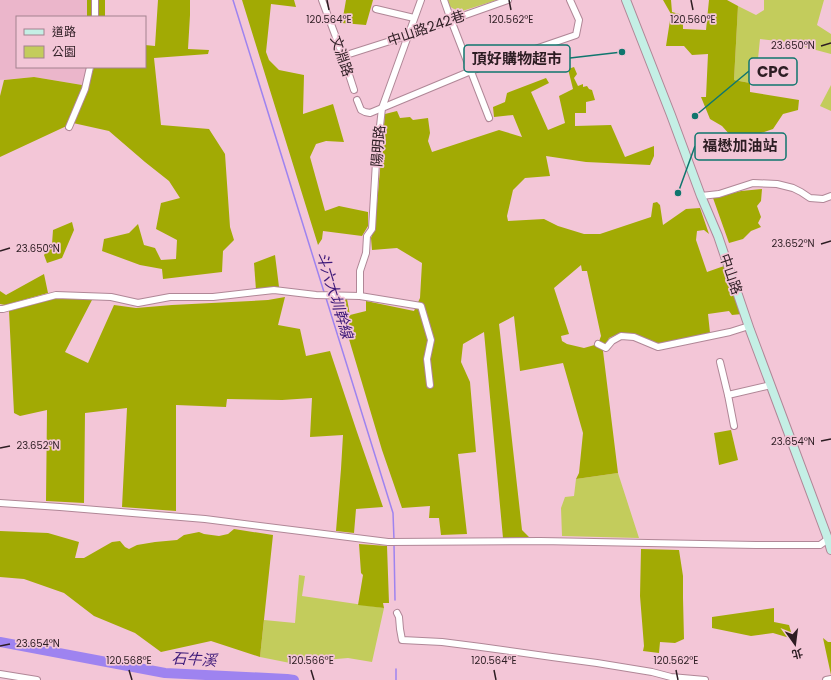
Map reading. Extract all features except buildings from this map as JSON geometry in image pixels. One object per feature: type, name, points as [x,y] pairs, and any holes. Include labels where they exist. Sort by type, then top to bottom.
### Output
[{"type":"main road","name":"中山路","points":[[626,0],[701,196],[718,236],[749,326],[831,550]]},
{"type":"street","points":[[95,0],[95,16]]},
{"type":"street","name":"文淵路","points":[[322,0],[354,90]]},
{"type":"street","name":"陽明路","points":[[360,296],[360,271],[366,253],[367,236],[372,228],[376,162],[382,108],[421,0]]},
{"type":"street","points":[[444,0],[489,118]]},
{"type":"street","name":"中山路242巷","points":[[343,56],[409,35],[508,0]]},
{"type":"street","points":[[357,100],[361,110],[370,113],[471,71],[576,35],[579,20],[570,0]]},
{"type":"street","points":[[376,9],[414,18]]},
{"type":"street","points":[[69,127],[85,89],[90,68]]},
{"type":"street","points":[[701,196],[719,194],[753,183],[777,184],[793,188],[810,198],[823,199],[831,196]]},
{"type":"street","points":[[0,309],[56,295],[111,297],[138,304],[170,297],[213,297],[274,290],[316,296],[360,296],[421,306],[431,340],[427,359],[430,385]]},
{"type":"street","points":[[598,344],[606,348],[612,341],[621,336],[634,337],[658,347],[730,332],[749,326]]},
{"type":"street","points":[[720,362],[734,426]]},
{"type":"street","points":[[728,395],[771,384]]},
{"type":"street","points":[[0,503],[205,519],[388,542],[540,541],[820,545],[828,540]]},
{"type":"street","points":[[397,613],[399,617],[402,640],[481,646],[552,658],[597,663],[652,672],[671,677],[705,680]]},
{"type":"street","points":[[0,674],[37,680]]},
{"type":"street","points":[[826,680],[831,679]]},
{"type":"shaded area","points":[[0,0],[87,0],[87,16],[16,16],[16,68],[94,68],[88,86],[34,77],[0,80]]},
{"type":"shaded area","points":[[87,0],[105,0],[105,16],[87,16]]},
{"type":"shaded area","points":[[158,0],[190,0],[188,49],[209,50],[208,54],[154,58],[161,125],[209,129],[225,154],[230,227],[234,240],[223,251],[222,272],[163,279],[162,269],[140,265],[102,251],[104,239],[129,233],[138,224],[144,245],[155,248],[161,260],[176,259],[177,240],[156,229],[161,203],[180,198],[169,181],[109,131],[73,123],[0,157],[0,96],[4,80],[34,77],[88,86],[94,68],[146,68],[146,45],[155,46]]},
{"type":"shaded area","points":[[242,0],[294,0],[296,7],[271,4],[266,52],[269,60],[279,70],[304,75],[303,114],[333,104],[344,142],[326,141],[316,144],[310,157],[325,211],[339,206],[368,212],[368,226],[362,236],[323,231],[322,239],[318,245]]},
{"type":"shaded area","points":[[346,0],[373,0],[366,25],[342,23]]},
{"type":"shaded area","points":[[663,0],[671,0],[672,12],[683,15],[683,29],[706,30],[709,0],[727,0],[738,6],[734,80],[750,83],[750,92],[799,100],[798,110],[783,114],[773,129],[758,134],[730,135],[722,126],[710,119],[701,97],[706,97],[708,54],[692,55],[684,46],[666,46],[671,14]]},
{"type":"shaded area","points":[[574,67],[577,74],[574,78],[578,86],[583,84],[583,87],[587,86],[592,90],[595,100],[586,102],[586,113],[575,113],[575,126],[611,125],[625,157],[654,146],[654,156],[650,165],[586,162],[546,156],[550,176],[525,178],[513,190],[507,216],[508,221],[544,219],[558,226],[584,234],[600,234],[651,217],[653,203],[657,202],[660,205],[663,225],[686,209],[700,208],[709,234],[704,230],[697,231],[696,240],[707,272],[724,266],[742,314],[732,315],[729,311],[708,314],[710,333],[658,344],[634,334],[620,333],[609,338],[603,351],[618,473],[576,479],[579,473],[583,433],[563,363],[520,371],[514,316],[499,324],[522,530],[529,537],[503,538],[484,332],[463,344],[461,362],[470,382],[476,452],[458,454],[467,534],[441,535],[439,518],[429,518],[430,506],[402,508],[382,450],[337,299],[347,299],[350,315],[366,311],[366,301],[414,311],[420,298],[422,263],[397,248],[372,250],[371,238],[375,226],[385,114],[397,111],[400,118],[410,117],[413,120],[428,118],[430,133],[428,141],[432,152],[499,130],[522,137],[513,115],[494,117],[493,107],[505,102],[507,93],[546,78],[549,83],[531,92],[548,130],[565,123],[559,96],[573,89],[568,69]],"holes":[[[581,265],[582,271],[587,271],[601,336],[598,344],[584,348],[567,344],[562,341],[561,336],[569,334],[554,288]]]},
{"type":"shaded area","points":[[762,189],[761,201],[757,206],[761,217],[758,223],[761,227],[751,231],[743,239],[729,243],[713,198],[741,191]]},
{"type":"shaded area","points":[[72,222],[74,230],[62,258],[47,263],[44,255],[52,244],[53,230]]},
{"type":"shaded area","points":[[275,255],[279,287],[256,290],[254,263]]},
{"type":"shaded area","points":[[44,274],[48,293],[5,305],[0,304],[0,291],[6,295]]},
{"type":"shaded area","points":[[285,297],[278,325],[300,329],[306,356],[330,351],[383,507],[356,509],[354,533],[336,531],[343,435],[310,437],[312,398],[282,400],[227,399],[226,407],[176,405],[176,511],[122,507],[127,408],[85,413],[84,503],[46,501],[47,410],[20,416],[14,413],[9,311],[57,298],[92,300],[65,352],[88,363],[114,305],[136,308],[268,300]]},
{"type":"shaded area","points":[[731,430],[738,460],[719,465],[714,433]]},
{"type":"shaded area","points":[[234,529],[273,535],[260,657],[211,641],[161,652],[135,633],[94,616],[64,593],[24,579],[0,577],[0,531],[48,533],[79,542],[75,558],[84,558],[112,542],[120,541],[129,549],[137,545],[177,540],[184,535],[199,532],[219,536],[228,534]]},
{"type":"shaded area","points":[[359,544],[387,546],[389,603],[383,603],[384,608],[358,605],[363,575],[361,573]]},
{"type":"shaded area","points":[[641,549],[679,550],[683,576],[684,639],[675,643],[660,642],[659,653],[643,651],[644,646],[640,596]]},
{"type":"shaded area","points":[[774,608],[774,622],[789,625],[793,639],[773,633],[751,636],[712,628],[712,617]]},
{"type":"shaded area","points":[[823,638],[828,642],[831,642],[831,675]]},
{"type":"green space","points":[[448,0],[497,0],[459,12],[449,6]]},
{"type":"green space","points":[[764,0],[824,0],[817,25],[831,34],[831,54],[786,42],[760,39],[756,79],[750,83],[734,80],[738,6],[756,15],[764,10]]},
{"type":"green space","points":[[831,85],[831,111],[820,106]]},
{"type":"green space","points":[[618,473],[639,538],[562,536],[561,508],[565,497],[574,496],[576,479]]},
{"type":"green space","points":[[299,575],[305,576],[302,596],[384,608],[372,662],[348,658],[290,663],[260,657],[264,620],[295,623]]},
{"type":"waterway","name":"斗六大圳幹線","points":[[233,0],[324,292]]},
{"type":"waterway","name":"斗六大圳幹線","points":[[326,298],[393,513],[394,540]]},
{"type":"waterway","name":"斗六大圳幹線","points":[[394,544],[395,600]]},
{"type":"waterway","name":"石牛溪","points":[[0,642],[165,673],[294,680]]},
{"type":"waterway","name":"斗六大圳幹線","points":[[396,669],[396,680]]},
{"type":"place","name":"頂好購物超市","points":[[622,52]]},
{"type":"place","name":"CPC","points":[[695,116]]},
{"type":"place","name":"福懋加油站","points":[[678,193]]}]
